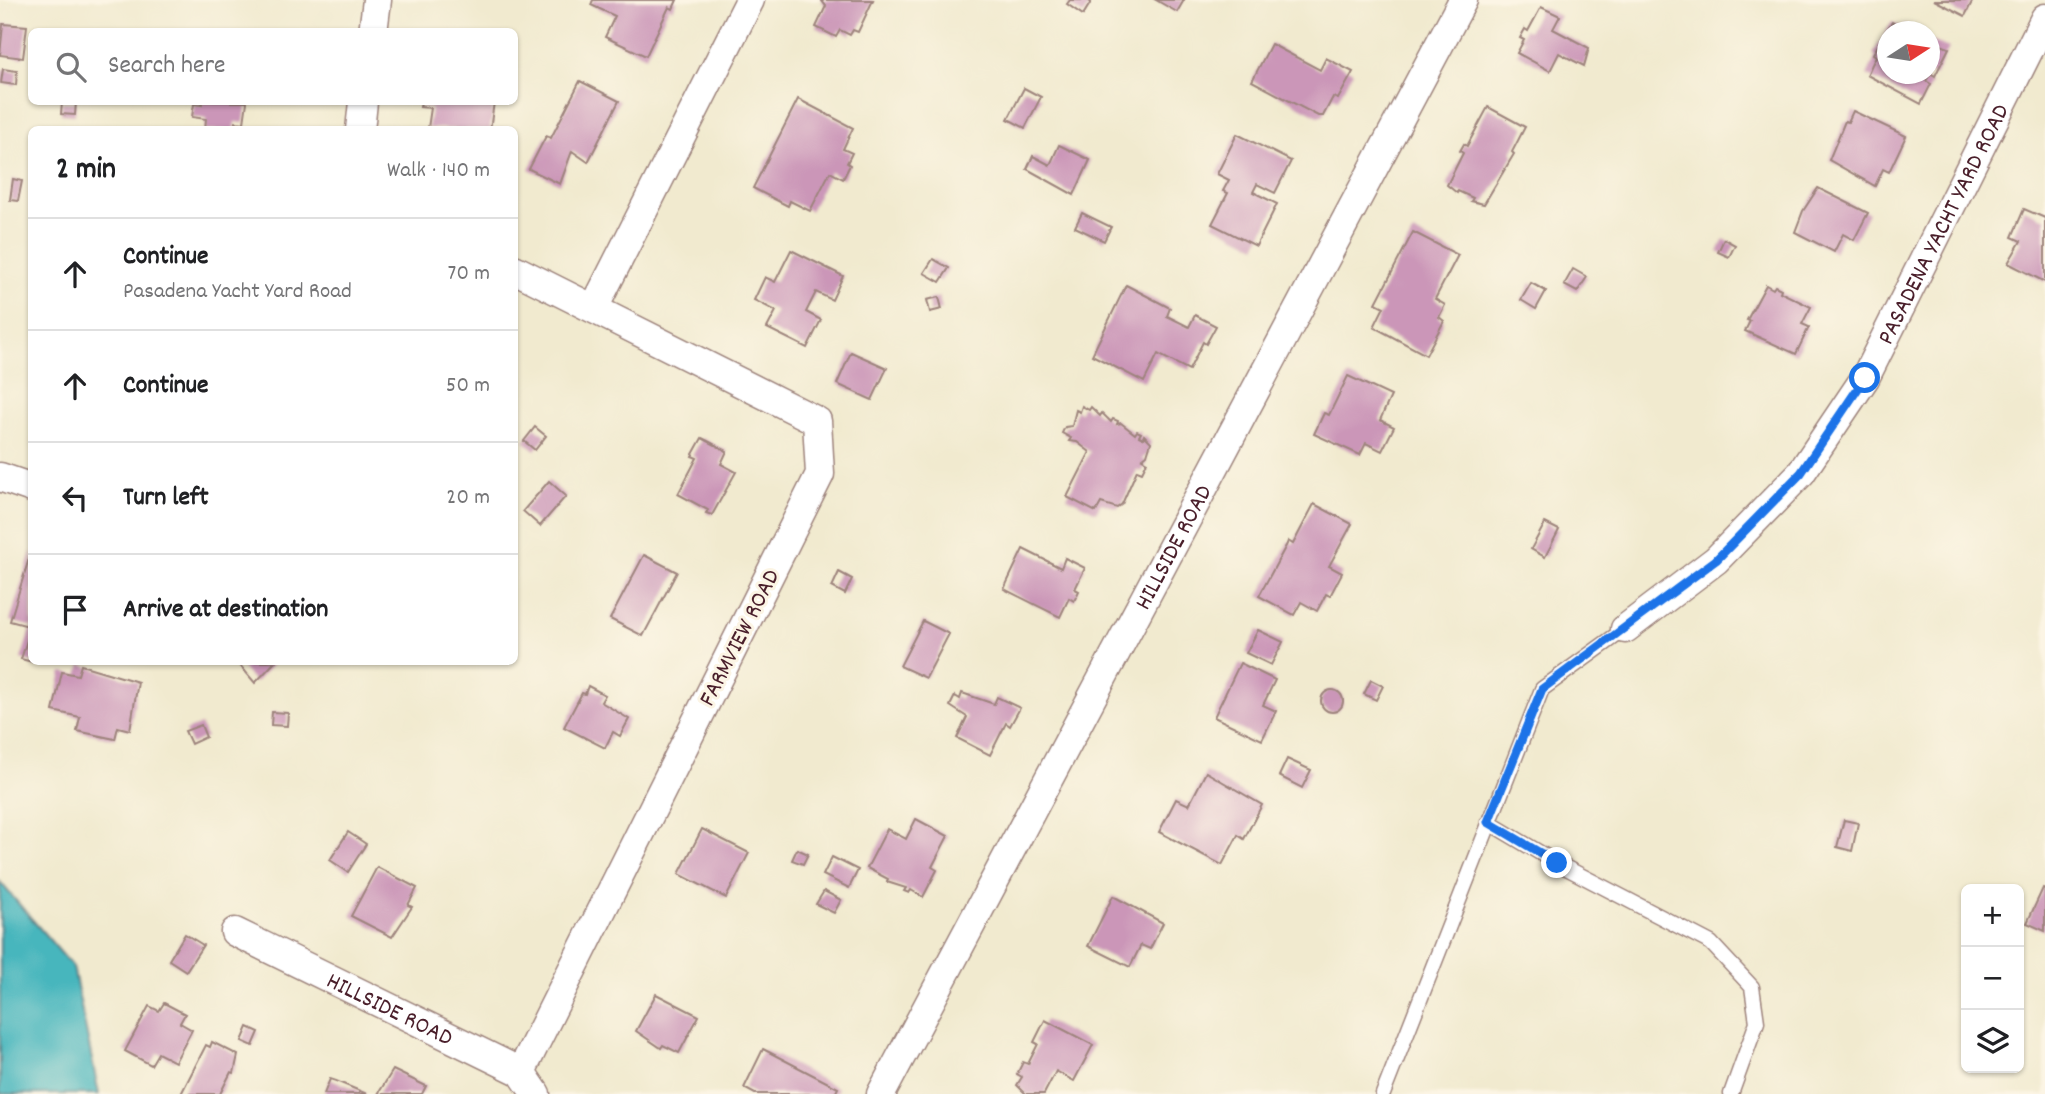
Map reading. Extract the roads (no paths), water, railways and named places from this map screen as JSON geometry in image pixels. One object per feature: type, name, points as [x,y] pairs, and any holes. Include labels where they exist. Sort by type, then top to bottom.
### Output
[{"type":"street","points":[[374,28],[377,0]]},
{"type":"street","points":[[594,308],[750,0]]},
{"type":"street","name":"HILLSIDE ROAD","points":[[881,1094],[1463,0]]},
{"type":"street","name":"PASADENA YACHT YARD ROAD","points":[[1625,629],[1716,560],[1801,473],[1865,378],[2045,18]]},
{"type":"street","points":[[360,126],[363,105]]},
{"type":"street","name":"FARMVIEW ROAD","points":[[518,271],[817,421],[820,474],[528,1083]]},
{"type":"street","points":[[0,477],[28,487]]},
{"type":"street","name":"HILLSIDE ROAD","points":[[235,932],[528,1083]]},
{"type":"lane","points":[[1382,1094],[1542,689],[1625,629]]},
{"type":"lane","points":[[1488,822],[1557,863],[1711,943],[1752,988],[1757,1022],[1731,1094]]},
{"type":"water","points":[[0,882],[73,967],[99,1094],[0,1094]]}]
